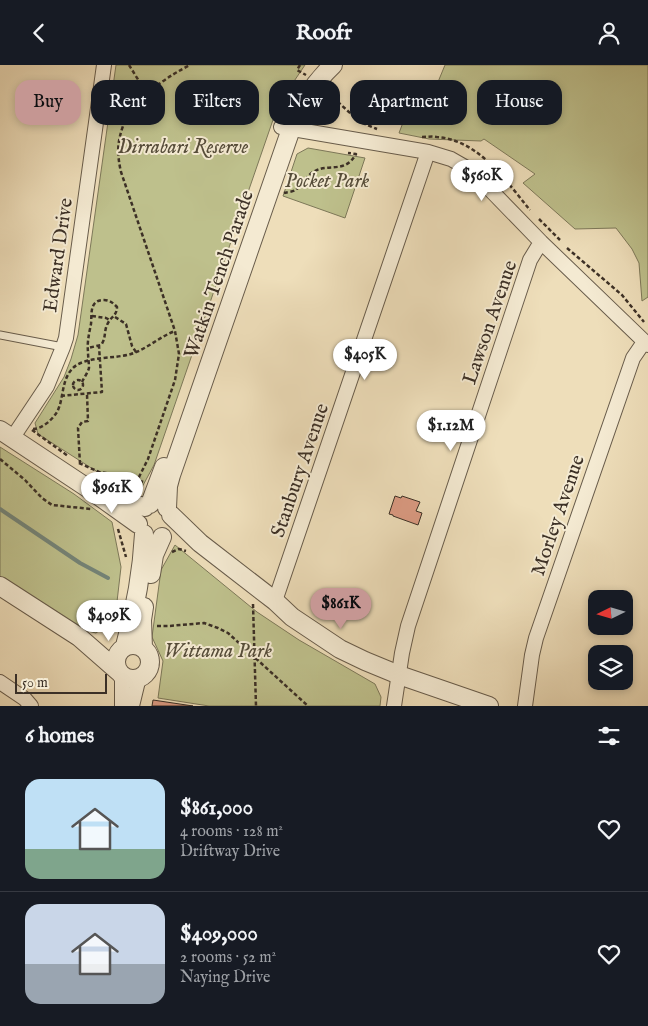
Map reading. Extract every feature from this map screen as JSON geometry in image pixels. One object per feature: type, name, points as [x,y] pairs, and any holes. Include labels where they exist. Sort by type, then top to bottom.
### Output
[{"type":"street","name":"Edward Drive","points":[[13,432],[47,386],[64,347],[104,65]]},
{"type":"street","name":"Watkin Tench Parade","points":[[137,648],[160,517],[171,475],[286,128],[292,100],[319,65]]},
{"type":"street","name":"Watkin Tench Parade","points":[[286,128],[316,82],[333,65]]},
{"type":"street","points":[[286,128],[428,152],[451,159],[472,171],[646,344]]},
{"type":"street","name":"Stanbury Avenue","points":[[276,601],[428,152]]},
{"type":"street","name":"Lawson Avenue","points":[[394,706],[408,626],[530,260],[541,241]]},
{"type":"street","name":"Morley Avenue","points":[[524,706],[536,638],[633,358],[646,344]]},
{"type":"street","points":[[13,432],[152,538],[160,517]]},
{"type":"street","points":[[89,489],[160,517],[200,543],[276,601],[292,617],[340,649],[398,675],[489,706]]},
{"type":"street","points":[[137,648],[133,619],[143,555],[139,515],[160,517]]},
{"type":"street","points":[[0,586],[81,633],[92,642],[137,648],[149,656],[149,666],[132,706]]},
{"type":"street","points":[[81,633],[120,673],[130,679],[144,679]]},
{"type":"street","points":[[122,706],[120,673],[116,658],[118,653],[137,648]]},
{"type":"street","points":[[0,682],[25,699],[31,706]]},
{"type":"lane","points":[[0,335],[64,347]]},
{"type":"path","points":[[129,65],[138,80]]},
{"type":"path","points":[[165,80],[190,65]]},
{"type":"path","points":[[297,70],[300,65]]},
{"type":"path","points":[[124,125],[118,140],[118,159],[121,172],[175,331],[179,354],[175,380],[148,459],[132,491]]},
{"type":"path","points":[[280,193],[295,190],[317,169],[337,168],[346,165],[354,159],[356,154],[346,153]]},
{"type":"path","points":[[82,382],[89,369],[88,361],[88,348],[88,337],[92,309],[94,303],[100,300],[107,300],[117,307],[117,312],[106,327],[102,345],[88,348]]},
{"type":"path","points":[[91,315],[110,320]]},
{"type":"path","points":[[114,317],[126,324],[132,346],[136,352]]},
{"type":"path","points":[[13,432],[36,429],[46,424],[57,411],[65,381],[72,369],[81,362],[120,357],[136,352],[175,331]]},
{"type":"path","points":[[61,396],[102,392],[99,346]]},
{"type":"path","points":[[87,394],[88,421],[82,422],[78,428],[79,463],[100,472],[126,476],[149,484]]},
{"type":"path","points":[[30,429],[72,459]]},
{"type":"path","points":[[0,459],[52,505],[95,510]]},
{"type":"path","points":[[118,529],[126,554],[126,562]]},
{"type":"path","points":[[253,604],[256,706]]},
{"type":"path","points":[[81,633],[96,623],[112,618],[120,613]]},
{"type":"path","points":[[152,626],[204,623],[218,627],[228,633],[308,706]]},
{"type":"path","points":[[137,648],[158,657],[158,666],[144,679]]},
{"type":"green space","name":"Dirrabari Reserve","points":[[116,65],[305,65],[295,80],[269,80],[269,125],[271,125],[154,465],[141,489],[129,492],[38,434],[35,423],[64,377],[78,335],[108,125],[165,125],[165,80],[114,80]]},
{"type":"green space","points":[[445,65],[648,65],[648,297],[642,301],[639,263],[632,249],[616,228],[575,229],[523,183],[535,174],[484,139],[481,141],[429,139],[399,133],[402,125],[467,125],[467,80],[439,80]]},
{"type":"green space","name":"Pocket Park","points":[[308,148],[365,158],[345,218],[283,196],[297,154]]},
{"type":"green space","points":[[0,447],[74,494],[112,522],[121,567],[115,619],[96,633],[68,626],[0,579]]},
{"type":"green space","name":"Wittama Park","points":[[175,545],[257,612],[299,640],[375,684],[381,697],[380,706],[209,706],[158,698],[163,661],[152,637],[161,570]]},
{"type":"building","points":[[395,496],[401,498],[402,496],[420,502],[416,511],[422,513],[418,525],[389,514]]},
{"type":"building","points":[[153,700],[193,706],[152,706]]},
{"type":"waterway","points":[[0,509],[80,563],[108,578]]}]
